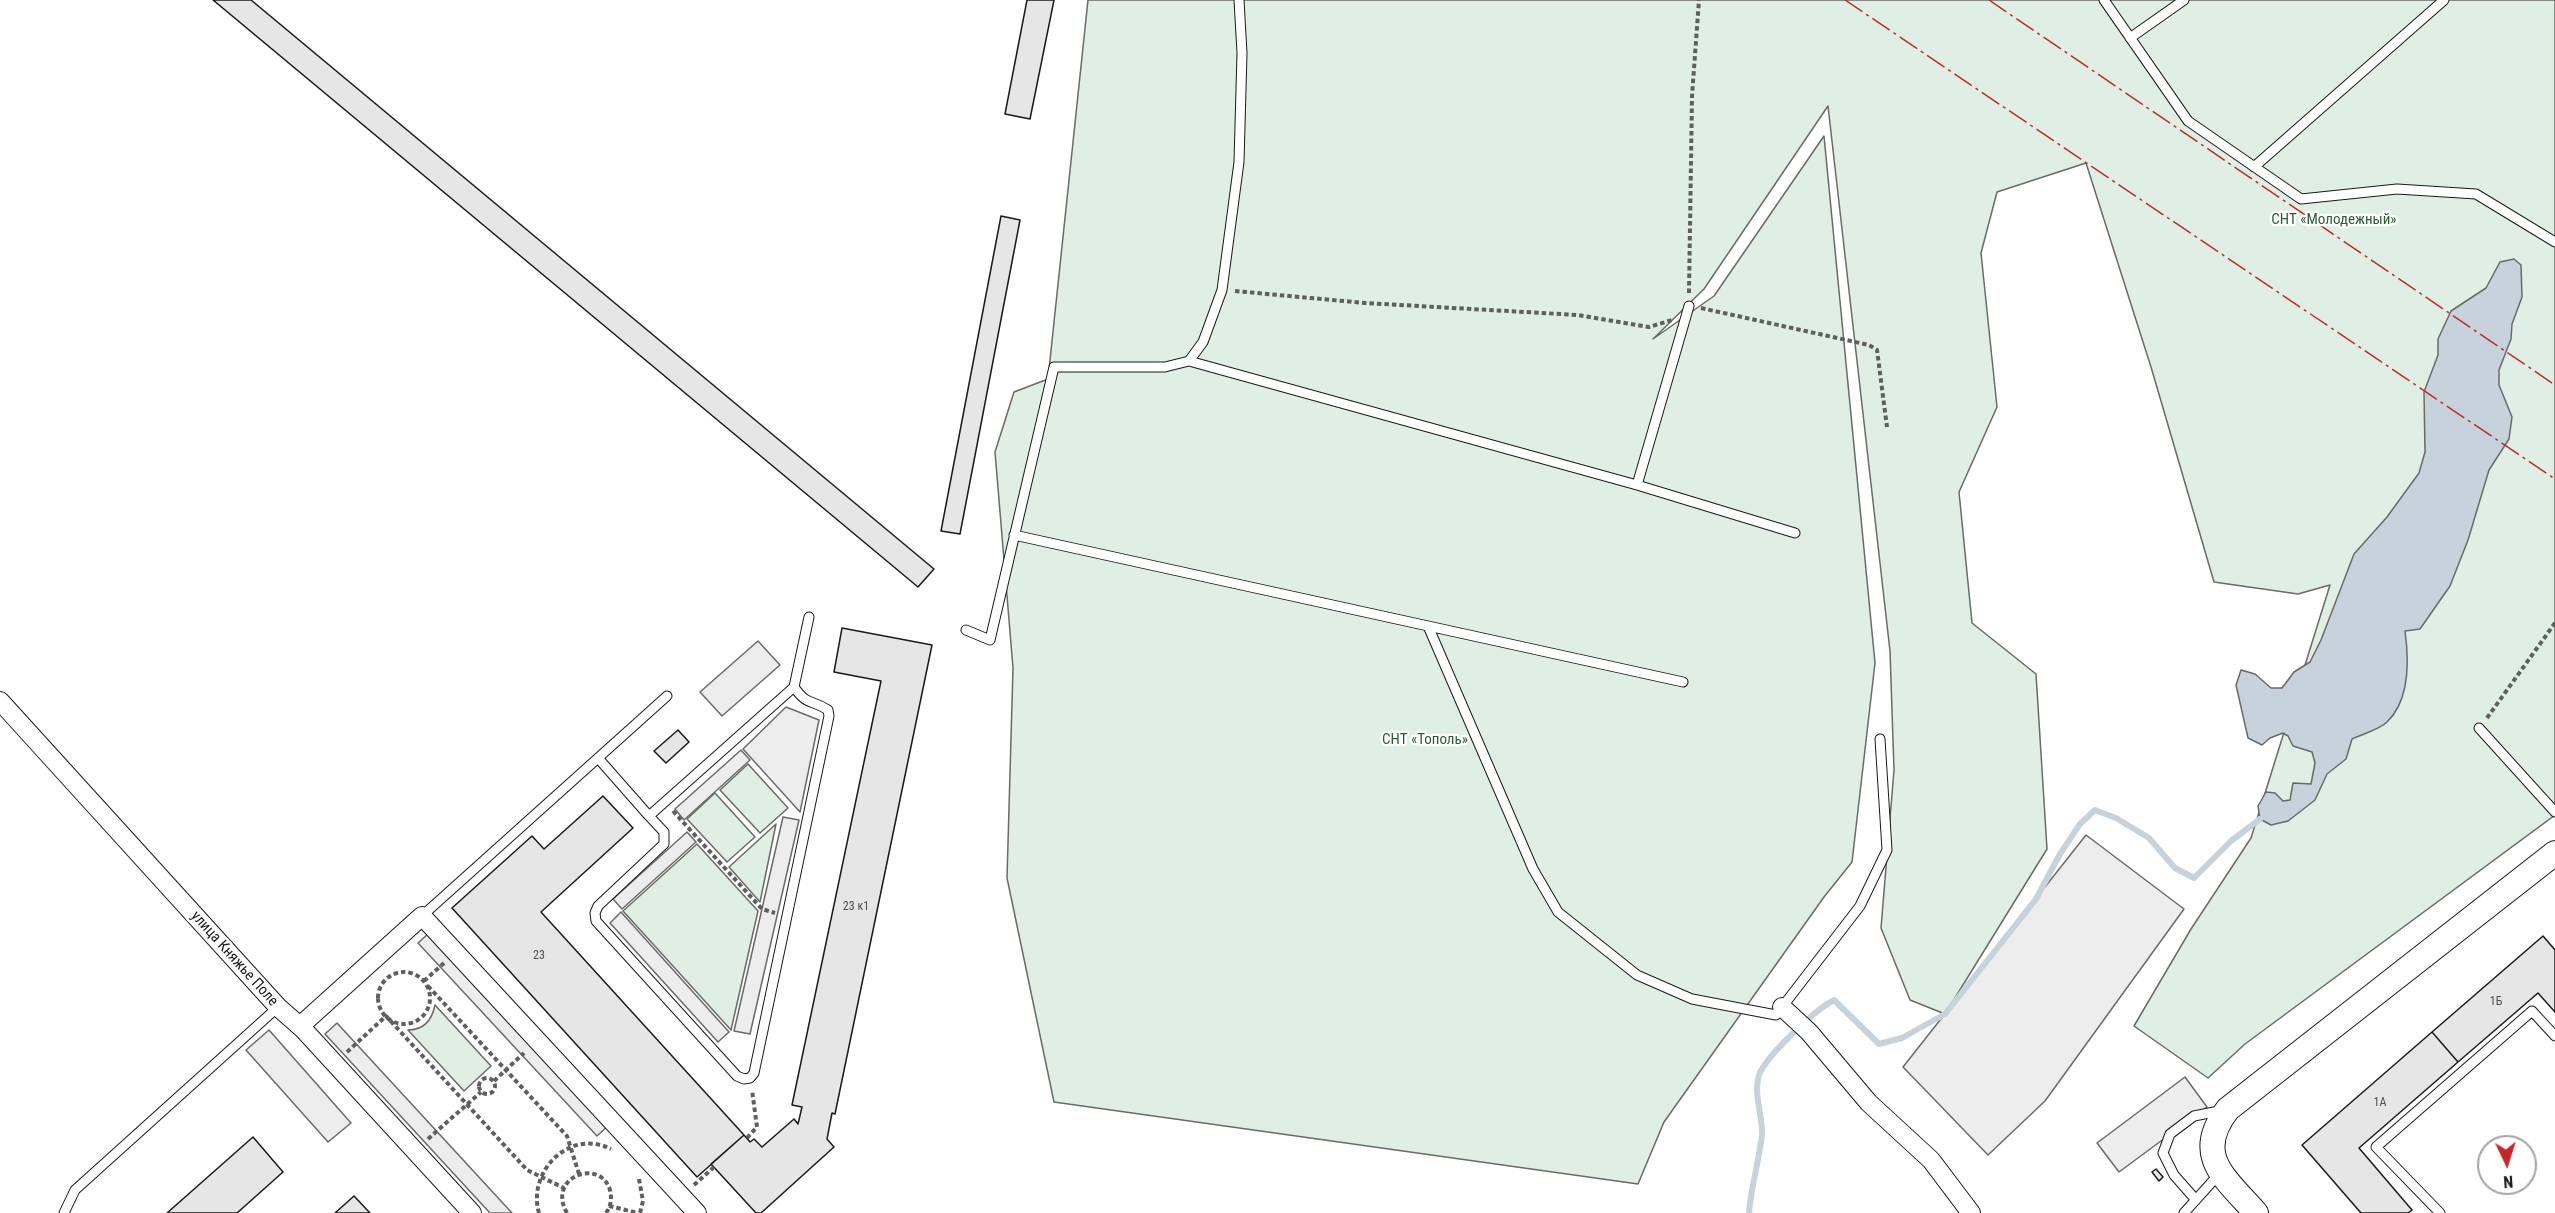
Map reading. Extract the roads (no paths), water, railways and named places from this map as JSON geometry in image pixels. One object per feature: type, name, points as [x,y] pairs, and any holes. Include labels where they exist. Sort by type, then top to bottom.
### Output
[{"type":"street","name":"улица Княжье Поле","points":[[0,701],[278,1007],[300,1026],[472,1213]]},
{"type":"street","points":[[2256,1213],[2220,1173],[2214,1159],[2212,1144],[2216,1125],[2228,1109],[2553,857]]},
{"type":"street","points":[[300,1026],[422,916],[697,1213]]},
{"type":"street","points":[[1787,1011],[1809,1032],[1869,1103],[1931,1160],[1971,1213]]},
{"type":"lane","points":[[1189,361],[1203,342],[1222,290],[1239,162],[1242,53],[1239,0]]},
{"type":"lane","points":[[2104,0],[2188,121],[2301,200],[2397,189],[2476,194],[2555,242]]},
{"type":"lane","points":[[2130,38],[2184,0]]},
{"type":"lane","points":[[2254,167],[2444,0]]},
{"type":"lane","points":[[1637,485],[1689,306]]},
{"type":"lane","points":[[966,630],[990,640],[1054,367],[1165,367],[1189,361],[1637,485],[1795,533]]},
{"type":"lane","points":[[1014,536],[1683,682]]},
{"type":"lane","points":[[649,816],[794,687],[809,617]]},
{"type":"lane","points":[[1428,626],[1533,868],[1558,912],[1637,975],[1692,999],[1776,1015],[1787,1011],[1860,906],[1887,850],[1880,739]]},
{"type":"lane","points":[[598,758],[664,832],[663,844],[598,906],[595,913],[596,921],[737,1076],[744,1079],[750,1078],[754,1073],[829,716],[828,710],[806,701],[794,687]]},
{"type":"lane","points":[[422,916],[667,696]]},
{"type":"lane","points":[[2479,728],[2555,812]]},
{"type":"lane","points":[[64,1213],[75,1190],[278,1007]]},
{"type":"lane","points":[[2441,1213],[2376,1148],[2532,1011],[2555,1036]]},
{"type":"lane","points":[[2196,1200],[2174,1175],[2163,1153],[2170,1134],[2194,1116],[2228,1109]]},
{"type":"lane","points":[[2184,1213],[2220,1173]]},
{"type":"waterway","points":[[1749,1213],[1762,1135],[1757,1090],[1759,1075],[1781,1045],[1826,1005],[1834,1000],[1879,1044],[1902,1038],[1945,1014],[2036,899],[2060,854],[2080,824],[2095,810],[2116,818],[2149,838],[2175,868],[2194,878],[2231,841],[2260,819]]},
{"type":"park label","name":"СНТ «Молодежный»","points":[[2334,220]]},
{"type":"park label","name":"СНТ «Тополь»","points":[[1425,740]]}]
